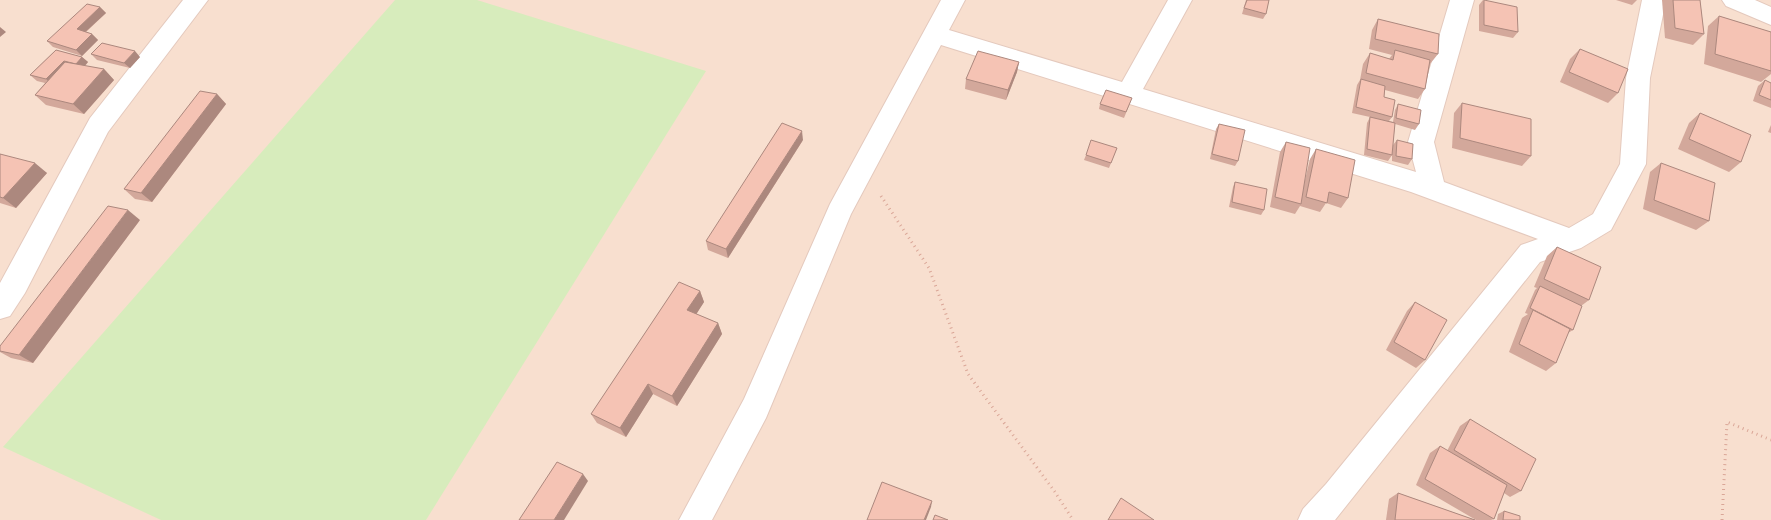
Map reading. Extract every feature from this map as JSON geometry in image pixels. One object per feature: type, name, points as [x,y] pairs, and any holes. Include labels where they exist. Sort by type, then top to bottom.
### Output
[{"type":"street","points":[[0,307],[15,284],[99,125],[196,0]]},
{"type":"street","points":[[695,520],[755,408],[839,212],[953,0]]},
{"type":"street","points":[[1128,94],[1180,0]]},
{"type":"street","points":[[1433,189],[1421,142],[1462,0]]},
{"type":"street","points":[[1314,520],[1337,495],[1530,253],[1570,240],[1602,222],[1633,164],[1638,78],[1654,0]]},
{"type":"street","points":[[1734,0],[1771,17]]},
{"type":"street","points":[[935,34],[1433,189],[1570,240]]},
{"type":"path","points":[[864,166],[929,268],[968,374],[1055,492],[1073,520]]},
{"type":"path","points":[[1722,520],[1727,422],[1771,440]]},
{"type":"shaded area","points":[[0,0],[1771,0],[1771,520],[0,520]]},
{"type":"green space","points":[[395,0],[477,0],[706,71],[426,520],[161,520],[3,447]]},
{"type":"building","points":[[1247,0],[1269,0],[1266,14],[1244,8]]},
{"type":"building","points":[[1484,0],[1517,7],[1518,32],[1484,25]]},
{"type":"building","points":[[1673,0],[1700,0],[1704,34],[1675,28]]},
{"type":"building","points":[[87,4],[100,7],[77,29],[92,34],[76,50],[47,41]]},
{"type":"building","points":[[1719,16],[1771,32],[1771,71],[1715,54]]},
{"type":"building","points":[[1378,19],[1439,34],[1438,54],[1375,39]]},
{"type":"building","points":[[102,43],[135,51],[124,63],[91,54]]},
{"type":"building","points":[[1580,49],[1628,69],[1618,93],[1569,72]]},
{"type":"building","points":[[56,50],[82,57],[76,64],[64,61],[46,79],[30,75]]},
{"type":"building","points":[[1395,50],[1430,60],[1425,89],[1366,73],[1370,53],[1393,60]]},
{"type":"building","points":[[978,51],[1019,62],[1008,90],[966,79]]},
{"type":"building","points":[[65,62],[104,69],[73,104],[35,95]]},
{"type":"building","points":[[1361,79],[1385,86],[1384,97],[1395,100],[1392,117],[1356,107]]},
{"type":"building","points":[[1765,80],[1771,83],[1771,100],[1759,95]]},
{"type":"building","points":[[1106,90],[1132,98],[1126,112],[1100,104]]},
{"type":"building","points":[[200,91],[217,94],[141,193],[124,189]]},
{"type":"building","points":[[1462,103],[1531,119],[1531,156],[1460,138]]},
{"type":"building","points":[[1398,104],[1421,110],[1419,124],[1396,118]]},
{"type":"building","points":[[1700,113],[1751,135],[1741,162],[1689,139]]},
{"type":"building","points":[[1370,117],[1395,123],[1392,155],[1367,149]]},
{"type":"building","points":[[782,123],[802,131],[726,249],[706,241]]},
{"type":"building","points":[[1219,124],[1245,130],[1238,161],[1212,154]]},
{"type":"building","points":[[1091,140],[1117,148],[1111,163],[1086,155]]},
{"type":"building","points":[[1397,140],[1413,144],[1412,159],[1396,156]]},
{"type":"building","points":[[1286,142],[1310,148],[1301,204],[1275,197]]},
{"type":"building","points":[[1316,149],[1355,160],[1348,198],[1329,192],[1327,203],[1306,197]]},
{"type":"building","points":[[0,154],[35,163],[3,198],[0,197]]},
{"type":"building","points":[[1661,163],[1715,183],[1709,221],[1654,200]]},
{"type":"building","points":[[1235,182],[1267,189],[1264,210],[1232,202]]},
{"type":"building","points":[[108,206],[128,210],[19,355],[0,351],[0,346]]},
{"type":"building","points":[[1557,247],[1601,267],[1589,300],[1544,279]]},
{"type":"building","points":[[679,282],[700,291],[687,310],[718,323],[672,396],[648,384],[620,428],[591,414]]},
{"type":"building","points":[[1540,286],[1582,306],[1573,330],[1530,308]]},
{"type":"building","points":[[1415,302],[1447,320],[1425,360],[1394,342]]},
{"type":"building","points":[[1533,310],[1570,329],[1556,363],[1519,344]]},
{"type":"building","points":[[1470,419],[1536,459],[1521,491],[1454,450]]},
{"type":"building","points":[[1440,446],[1507,485],[1494,519],[1425,479]]},
{"type":"building","points":[[557,462],[583,474],[554,520],[519,520]]},
{"type":"building","points":[[882,482],[932,501],[924,520],[867,520]]},
{"type":"building","points":[[1398,493],[1475,520],[1395,520]]},
{"type":"building","points":[[1121,498],[1154,520],[1108,520]]},
{"type":"building","points":[[1504,511],[1520,516],[1520,520],[1503,520]]},
{"type":"building","points":[[935,515],[948,520],[933,520]]}]
